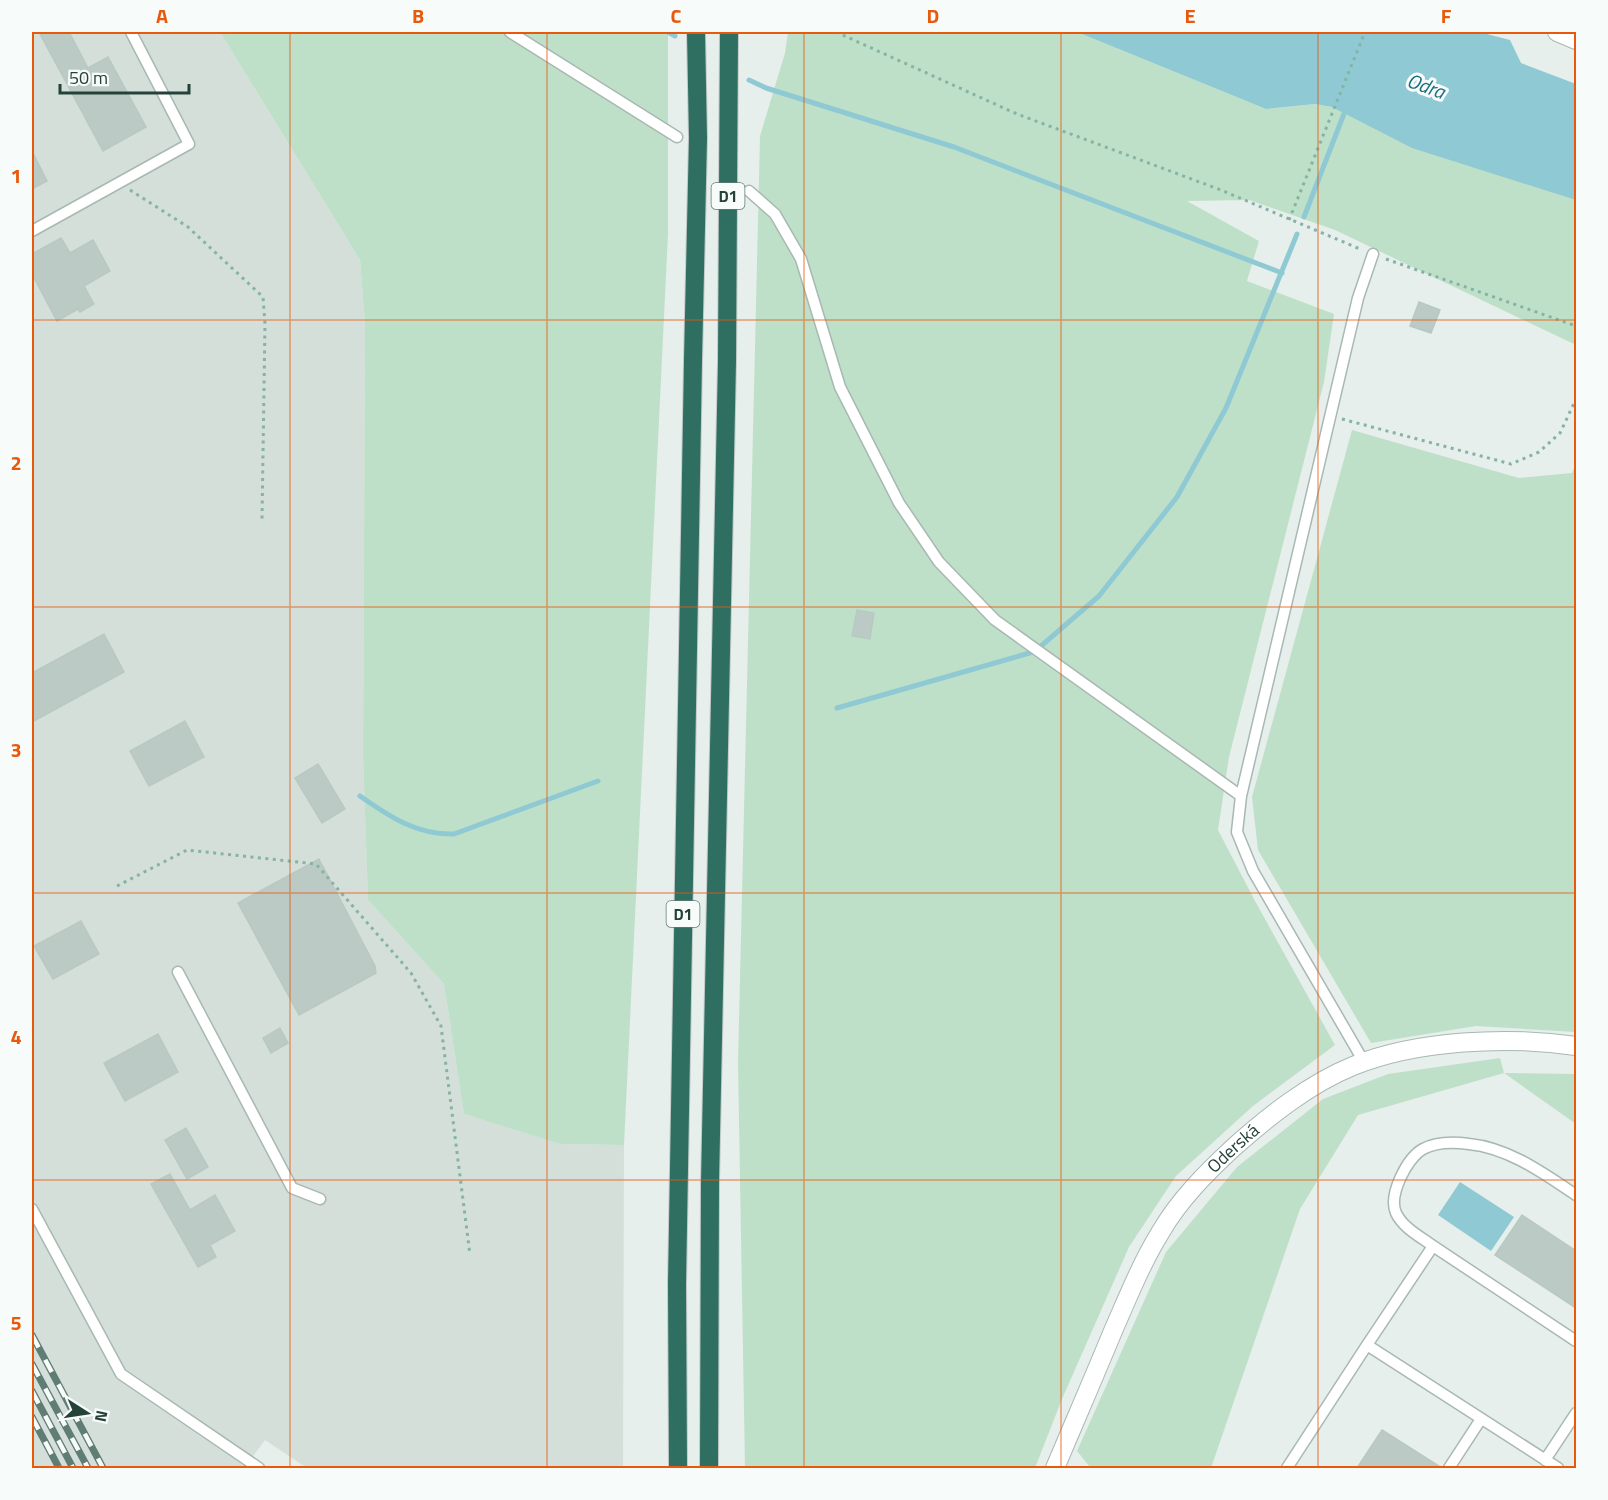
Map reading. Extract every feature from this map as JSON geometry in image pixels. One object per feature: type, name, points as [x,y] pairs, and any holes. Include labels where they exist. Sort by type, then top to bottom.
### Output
[{"type":"highway","name":"D1","points":[[678,1468],[677,1273],[698,138],[696,32]]},
{"type":"highway","name":"D1","points":[[709,1468],[710,1228],[727,362],[729,32]]},
{"type":"street","points":[[1557,32],[1576,40]]},
{"type":"street","name":"Oderská","points":[[1055,1468],[1139,1271],[1174,1212],[1205,1175],[1266,1119],[1328,1078],[1364,1062],[1428,1048],[1488,1041],[1532,1041],[1576,1046]]},
{"type":"lane","points":[[32,231],[189,144],[130,32]]},
{"type":"lane","points":[[510,32],[677,137]]},
{"type":"lane","points":[[749,191],[775,214],[801,259],[840,387],[899,503],[939,562],[995,620],[1241,796]]},
{"type":"lane","points":[[1364,1062],[1253,871],[1237,832],[1241,796],[1358,298],[1373,254]]},
{"type":"lane","points":[[178,972],[292,1188],[320,1199]]},
{"type":"lane","points":[[1576,1195],[1520,1160],[1470,1144],[1430,1146],[1416,1154],[1395,1188],[1393,1203],[1401,1221],[1433,1246],[1576,1341]]},
{"type":"lane","points":[[32,1209],[121,1374],[259,1468]]},
{"type":"lane","points":[[1287,1468],[1433,1246]]},
{"type":"lane","points":[[1368,1346],[1558,1468]]},
{"type":"lane","points":[[1545,1460],[1576,1413]]},
{"type":"lane","points":[[1449,1468],[1481,1419]]},
{"type":"path","points":[[836,32],[1007,110],[1221,190],[1373,254],[1576,327]]},
{"type":"path","points":[[1289,220],[1365,32]]},
{"type":"path","points":[[118,183],[188,226],[262,297],[265,324],[262,519]]},
{"type":"path","points":[[1332,416],[1511,464],[1539,452],[1560,433],[1576,399]]},
{"type":"path","points":[[117,886],[187,850],[316,864],[411,973],[441,1026],[470,1255]]},
{"type":"shaded area","points":[[32,32],[220,32],[360,260],[365,324],[363,756],[368,900],[444,984],[464,1114],[560,1144],[624,1145],[623,1468],[307,1468],[265,1440],[244,1468],[32,1468]]},
{"type":"green space","points":[[220,32],[668,32],[668,234],[624,1145],[560,1144],[464,1114],[444,984],[368,900],[363,756],[365,324],[360,260]]},
{"type":"green space","points":[[788,32],[1077,32],[1266,109],[1315,104],[1332,107],[1576,200],[1576,345],[1335,230],[1249,200],[1187,201],[1259,241],[1247,281],[1334,314],[1324,382],[1229,757],[1218,830],[1335,1045],[1253,1106],[1176,1176],[1129,1247],[1062,1399],[1035,1468],[745,1468],[738,1063],[760,136],[785,53]]},
{"type":"green space","points":[[1352,430],[1519,478],[1572,473],[1576,463],[1576,1032],[1476,1026],[1371,1043],[1258,850],[1252,797]]},
{"type":"green space","points":[[1500,1058],[1504,1073],[1358,1115],[1300,1209],[1211,1468],[1094,1468],[1089,1466],[1077,1451],[1166,1252],[1237,1167],[1323,1099],[1388,1074]]},
{"type":"green space","points":[[1504,1073],[1576,1074],[1576,1124]]},
{"type":"water","name":"Odra","points":[[1077,32],[1479,32],[1510,40],[1521,63],[1576,84],[1576,200],[1412,148],[1332,107],[1315,104],[1266,109]]},
{"type":"water","points":[[1460,1182],[1514,1217],[1491,1251],[1438,1215]]},
{"type":"building","points":[[39,32],[69,32],[88,68],[108,57],[146,127],[103,151]]},
{"type":"building","points":[[32,151],[47,181],[32,189]]},
{"type":"building","points":[[61,238],[70,253],[93,240],[110,271],[84,286],[94,304],[80,312],[78,309],[57,321],[32,274],[32,254]]},
{"type":"building","points":[[1419,302],[1440,310],[1431,333],[1410,326]]},
{"type":"building","points":[[857,610],[874,613],[870,639],[852,636]]},
{"type":"building","points":[[104,634],[124,672],[32,722],[32,673]]},
{"type":"building","points":[[185,721],[204,757],[149,786],[130,751]]},
{"type":"building","points":[[318,764],[345,809],[322,823],[295,778]]},
{"type":"building","points":[[319,859],[375,966],[376,973],[299,1015],[238,903]]},
{"type":"building","points":[[81,921],[99,954],[53,979],[34,946]]},
{"type":"building","points":[[280,1028],[288,1043],[271,1053],[263,1038]]},
{"type":"building","points":[[158,1034],[178,1072],[125,1101],[104,1063]]},
{"type":"building","points":[[186,1128],[208,1167],[187,1179],[165,1140]]},
{"type":"building","points":[[170,1174],[190,1210],[215,1195],[235,1231],[210,1245],[216,1257],[198,1267],[151,1184]]},
{"type":"building","points":[[1522,1215],[1576,1251],[1576,1308],[1495,1255]]},
{"type":"building","points":[[1382,1430],[1442,1468],[1357,1468]]},
{"type":"waterway","points":[[668,32],[675,36]]},
{"type":"waterway","points":[[749,80],[766,88],[954,147],[1282,273]]},
{"type":"waterway","points":[[1304,217],[1347,106]]},
{"type":"waterway","points":[[1041,646],[1099,596],[1177,497],[1226,408],[1297,234]]},
{"type":"waterway","points":[[837,708],[1033,652]]},
{"type":"waterway","points":[[360,796],[393,818],[416,828],[441,834],[454,834],[598,781]]},
{"type":"railway","points":[[32,1335],[103,1468]]},
{"type":"railway","points":[[32,1364],[88,1468]]},
{"type":"railway","points":[[32,1391],[73,1468]]},
{"type":"railway","points":[[32,1417],[59,1468]]}]
